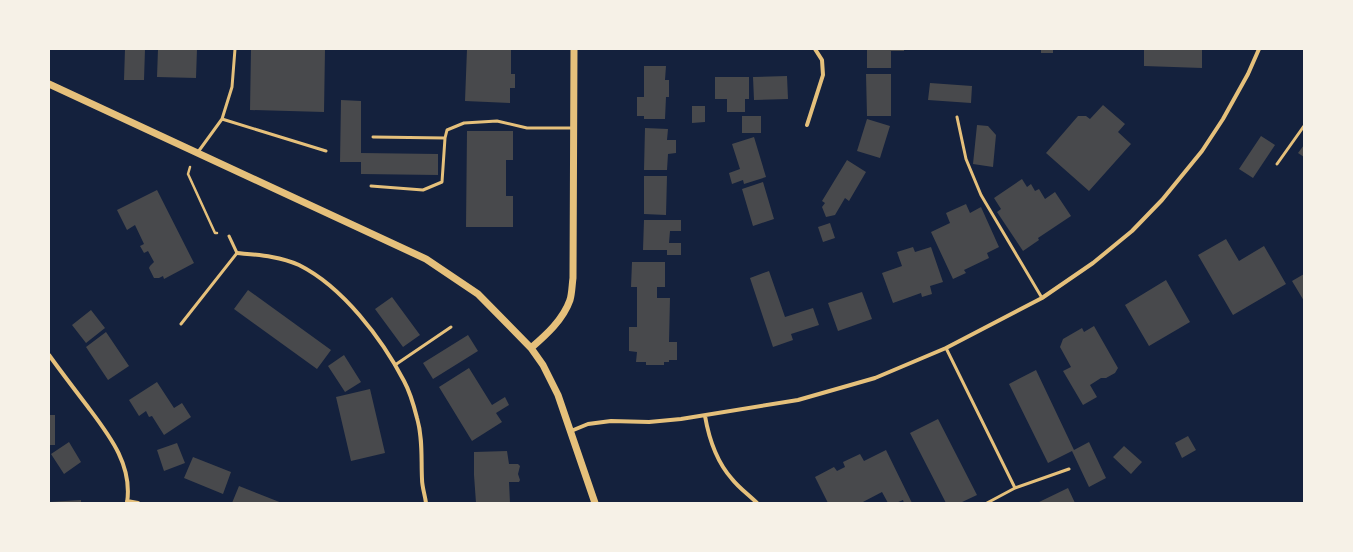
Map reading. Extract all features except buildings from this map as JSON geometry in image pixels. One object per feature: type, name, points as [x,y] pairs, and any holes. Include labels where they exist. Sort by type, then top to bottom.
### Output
[{"type":"street","points":[[530,348],[543,338],[558,322],[570,300],[574,278],[574,49]]},
{"type":"street","points":[[807,125],[823,75],[822,60],[815,49]]},
{"type":"street","points":[[571,431],[588,424],[611,421],[649,422],[681,419],[798,400],[875,378],[946,348],[1042,298],[1093,263],[1132,230],[1162,200],[1202,151],[1223,120],[1260,49]]},
{"type":"street","points":[[49,84],[426,259],[478,294],[530,348],[543,365],[558,395],[595,503]]},
{"type":"street","points":[[237,253],[274,256],[299,265],[325,281],[349,303],[382,344],[405,382],[418,419],[422,448],[422,480],[426,503]]},
{"type":"street","points":[[49,355],[112,440],[121,457],[127,477],[127,502],[138,503]]},
{"type":"street","points":[[705,416],[708,434],[721,463],[731,479],[757,503]]},
{"type":"lane","points":[[197,153],[222,119],[232,87],[235,49]]},
{"type":"lane","points":[[957,117],[966,159],[982,195],[1042,298]]},
{"type":"lane","points":[[222,119],[326,152]]},
{"type":"lane","points":[[371,186],[423,190],[442,182],[445,138],[447,130],[464,123],[498,121],[527,128],[573,128]]},
{"type":"lane","points":[[1276,164],[1304,126]]},
{"type":"lane","points":[[373,137],[445,138]]},
{"type":"lane","points":[[181,324],[237,253],[229,236]]},
{"type":"lane","points":[[395,365],[451,327]]},
{"type":"lane","points":[[946,348],[1015,488]]},
{"type":"lane","points":[[986,503],[1015,488],[1069,469]]},
{"type":"path","points":[[197,153],[185,163],[191,167],[188,174],[214,233],[229,236]]}]
